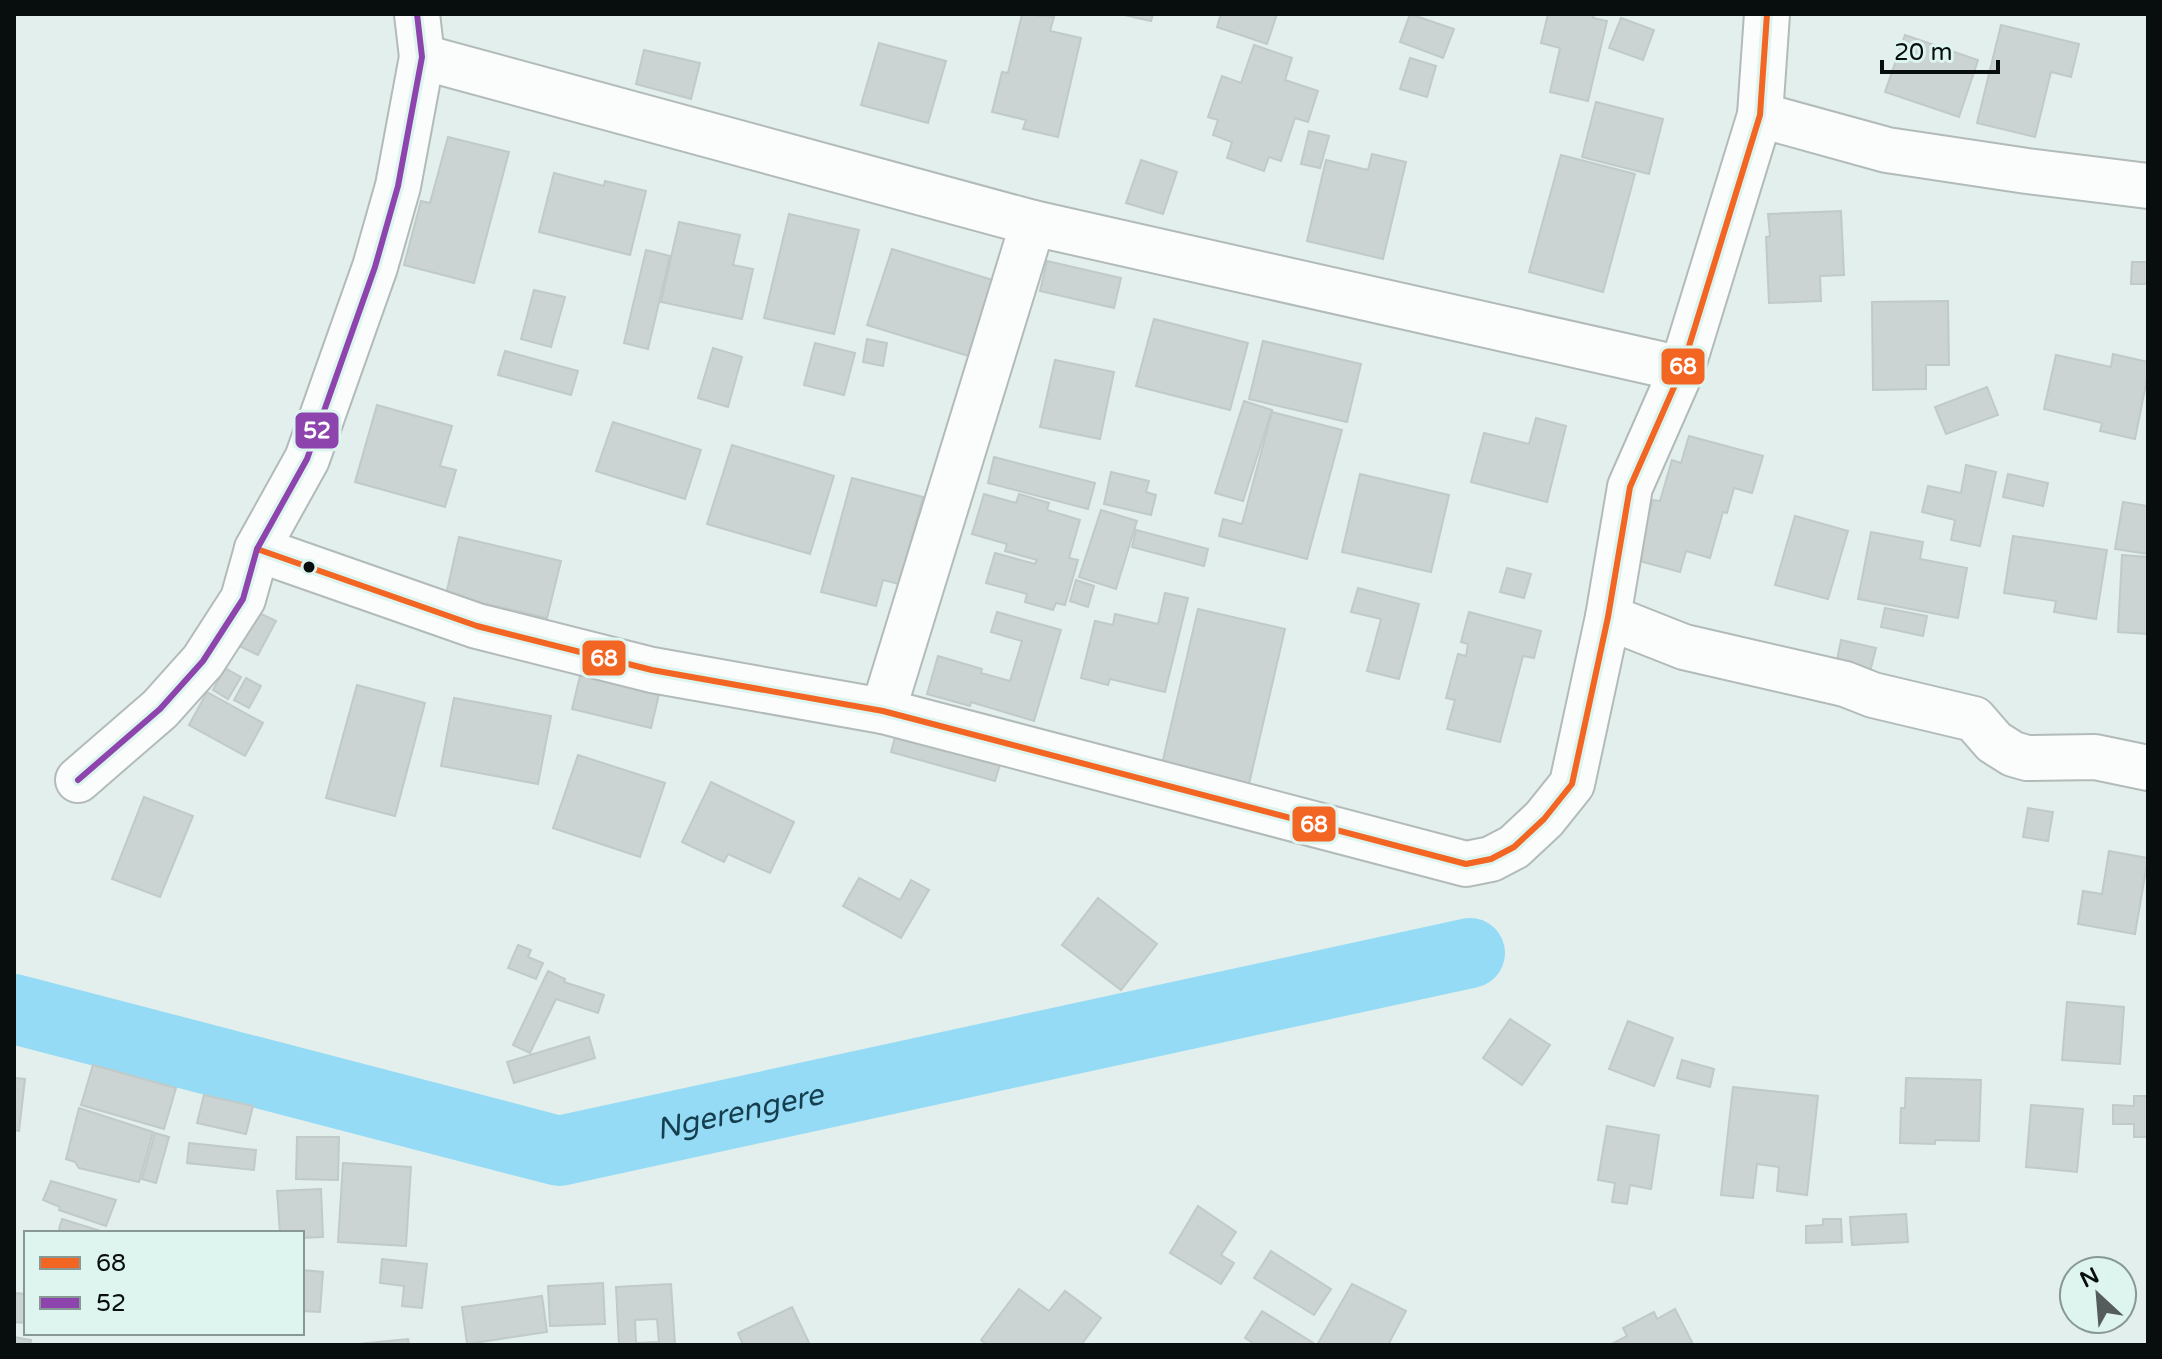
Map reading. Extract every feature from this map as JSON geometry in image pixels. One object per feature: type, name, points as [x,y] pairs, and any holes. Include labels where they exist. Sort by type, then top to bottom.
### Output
[{"type":"street","points":[[78,780],[160,709],[203,661],[243,599],[257,549],[307,459],[375,267],[398,186],[422,57],[417,14]]},
{"type":"street","points":[[257,549],[477,626],[652,670],[883,711],[1466,864],[1501,855],[1544,819],[1572,784],[1608,617],[1630,487],[1682,369],[1760,115],[1767,14]]},
{"type":"street","points":[[422,57],[1033,223],[1682,369]]},
{"type":"street","points":[[1760,115],[1887,150],[2148,186]]},
{"type":"street","points":[[883,711],[1033,223]]},
{"type":"street","points":[[1608,617],[1684,647],[1845,684],[1873,695],[1974,719],[1994,742],[2013,754],[2027,758],[2095,757],[2148,768]]},
{"type":"building","points":[[1022,14],[1054,17],[1050,31],[1081,38],[1058,137],[1023,129],[1026,120],[992,112],[1002,72],[1008,73]]},
{"type":"building","points":[[1120,14],[1153,14],[1151,21]]},
{"type":"building","points":[[1221,14],[1277,14],[1267,44],[1217,27]]},
{"type":"building","points":[[1410,14],[1454,29],[1443,58],[1400,42]]},
{"type":"building","points":[[1548,14],[1594,14],[1593,18],[1607,21],[1588,101],[1550,92],[1560,48],[1541,43]]},
{"type":"building","points":[[1621,18],[1654,30],[1643,60],[1609,48]]},
{"type":"building","points":[[2001,25],[2079,44],[2071,77],[2051,72],[2035,137],[1977,123]]},
{"type":"building","points":[[1905,35],[1978,60],[1959,117],[1885,92]]},
{"type":"building","points":[[879,43],[946,61],[928,123],[861,105]]},
{"type":"building","points":[[1254,45],[1292,58],[1285,80],[1318,91],[1308,122],[1295,118],[1281,161],[1269,157],[1264,171],[1227,158],[1232,142],[1213,135],[1218,120],[1208,117],[1222,76],[1241,83]]},
{"type":"building","points":[[644,50],[700,63],[691,99],[636,84]]},
{"type":"building","points":[[1410,58],[1436,66],[1427,97],[1400,89]]},
{"type":"building","points":[[1596,102],[1663,119],[1649,174],[1582,157]]},
{"type":"building","points":[[1309,131],[1329,136],[1320,168],[1301,164]]},
{"type":"building","points":[[448,137],[509,152],[474,283],[404,265],[421,201],[430,203]]},
{"type":"building","points":[[1372,154],[1406,162],[1383,259],[1307,241],[1326,160],[1368,170]]},
{"type":"building","points":[[1561,155],[1635,174],[1603,292],[1529,272]]},
{"type":"building","points":[[1141,160],[1177,172],[1163,214],[1126,203]]},
{"type":"building","points":[[554,173],[604,186],[605,181],[646,191],[630,255],[539,232]]},
{"type":"building","points":[[1841,211],[1844,275],[1820,276],[1821,301],[1769,303],[1768,214]]},
{"type":"building","points":[[789,214],[859,230],[834,334],[764,318]]},
{"type":"building","points":[[679,222],[740,235],[733,265],[753,269],[742,319],[661,302]]},
{"type":"building","points":[[892,249],[999,282],[975,358],[867,325]]},
{"type":"building","points":[[646,250],[670,256],[648,349],[624,343]]},
{"type":"building","points":[[1047,261],[1121,278],[1114,308],[1040,291]]},
{"type":"building","points":[[2132,262],[2148,262],[2148,284],[2131,284]]},
{"type":"building","points":[[534,290],[565,297],[551,347],[521,339]]},
{"type":"building","points":[[1948,301],[1949,365],[1926,365],[1926,389],[1873,390],[1872,302]]},
{"type":"building","points":[[1154,319],[1248,343],[1230,410],[1136,386]]},
{"type":"building","points":[[867,339],[887,343],[883,366],[863,362]]},
{"type":"building","points":[[1263,341],[1361,364],[1347,422],[1249,399]]},
{"type":"building","points":[[815,343],[855,353],[844,395],[804,385]]},
{"type":"building","points":[[713,348],[742,357],[728,407],[698,398]]},
{"type":"building","points":[[505,351],[578,371],[571,395],[498,375]]},
{"type":"building","points":[[2113,354],[2148,362],[2135,439],[2100,431],[2102,423],[2044,409],[2056,355],[2111,367]]},
{"type":"building","points":[[1055,360],[1114,372],[1100,439],[1040,427]]},
{"type":"building","points":[[1987,387],[1998,415],[1946,434],[1935,407]]},
{"type":"building","points":[[1244,401],[1272,410],[1243,501],[1215,493]]},
{"type":"building","points":[[377,405],[452,426],[440,466],[456,470],[445,507],[355,482]]},
{"type":"building","points":[[1272,412],[1342,430],[1307,559],[1219,536],[1223,519],[1242,524]]},
{"type":"building","points":[[1536,418],[1566,426],[1547,502],[1471,482],[1484,433],[1529,444]]},
{"type":"building","points":[[613,422],[701,450],[685,499],[596,471]]},
{"type":"building","points":[[1689,436],[1763,456],[1752,493],[1734,488],[1727,513],[1723,512],[1710,558],[1686,551],[1680,572],[1636,560],[1653,500],[1660,501],[1672,460],[1681,463]]},
{"type":"building","points":[[732,445],[834,476],[810,554],[707,524]]},
{"type":"building","points":[[994,457],[1095,483],[1088,509],[988,483]]},
{"type":"building","points":[[1966,465],[1996,472],[1980,546],[1951,540],[1955,520],[1922,512],[1928,486],[1961,493]]},
{"type":"building","points":[[1111,472],[1149,481],[1146,492],[1156,495],[1151,515],[1104,504]]},
{"type":"building","points":[[1360,474],[1449,495],[1431,572],[1342,552]]},
{"type":"building","points":[[2008,474],[2048,483],[2043,506],[2003,497]]},
{"type":"building","points":[[852,478],[923,497],[899,584],[883,580],[876,606],[821,592]]},
{"type":"building","points":[[984,494],[1016,503],[1019,494],[1049,503],[1047,510],[1080,520],[1069,558],[1078,560],[1065,605],[1056,603],[1053,610],[1025,602],[1027,594],[986,583],[995,553],[1035,564],[1037,560],[1005,551],[1007,544],[972,534]]},
{"type":"building","points":[[2123,502],[2148,506],[2148,554],[2115,549]]},
{"type":"building","points":[[1101,510],[1137,521],[1116,589],[1079,577]]},
{"type":"building","points":[[1795,516],[1848,531],[1828,599],[1775,585]]},
{"type":"building","points":[[1136,530],[1208,549],[1204,566],[1132,547]]},
{"type":"building","points":[[1871,532],[1923,542],[1920,559],[1967,568],[1958,618],[1858,599]]},
{"type":"building","points":[[2013,536],[2107,550],[2096,619],[2054,612],[2056,601],[2004,593]]},
{"type":"building","points":[[459,537],[561,561],[547,618],[446,595]]},
{"type":"building","points":[[2122,555],[2148,557],[2148,634],[2118,632]]},
{"type":"building","points":[[1507,568],[1531,574],[1524,598],[1500,592]]},
{"type":"building","points":[[1076,580],[1094,586],[1088,607],[1070,601]]},
{"type":"building","points":[[1358,588],[1419,604],[1399,679],[1367,671],[1381,619],[1351,612]]},
{"type":"building","points":[[1165,593],[1188,598],[1165,692],[1110,679],[1108,685],[1081,678],[1095,621],[1113,625],[1115,614],[1158,624]]},
{"type":"building","points":[[244,606],[276,621],[258,655],[227,640]]},
{"type":"building","points":[[1885,608],[1927,616],[1923,636],[1881,627]]},
{"type":"building","points":[[1198,609],[1285,629],[1249,784],[1162,764]]},
{"type":"building","points":[[997,612],[1061,630],[1034,721],[971,702],[970,706],[927,694],[938,656],[1010,681],[1022,641],[991,632]]},
{"type":"building","points":[[1469,612],[1541,631],[1534,658],[1523,656],[1500,742],[1447,729],[1455,700],[1446,698],[1458,654],[1466,656],[1468,644],[1461,642]]},
{"type":"building","points":[[1841,640],[1876,648],[1870,672],[1836,665]]},
{"type":"building","points":[[225,668],[241,677],[228,699],[213,690]]},
{"type":"building","points":[[581,672],[660,690],[651,728],[572,709]]},
{"type":"building","points":[[246,678],[261,686],[249,708],[234,700]]},
{"type":"building","points":[[357,685],[425,703],[395,816],[326,798]]},
{"type":"building","points":[[207,692],[263,723],[245,756],[189,725]]},
{"type":"building","points":[[454,698],[551,716],[538,784],[441,766]]},
{"type":"building","points":[[898,726],[1003,754],[995,781],[891,752]]},
{"type":"building","points":[[578,755],[665,783],[640,857],[553,828]]},
{"type":"building","points":[[711,782],[794,822],[770,873],[728,854],[724,862],[682,842]]},
{"type":"building","points":[[144,797],[193,816],[160,897],[112,879]]},
{"type":"building","points":[[2028,808],[2053,812],[2048,841],[2023,837]]},
{"type":"building","points":[[2109,851],[2148,858],[2135,934],[2078,924],[2083,891],[2102,894]]},
{"type":"building","points":[[859,878],[900,900],[911,880],[929,890],[901,938],[843,906]]},
{"type":"building","points":[[1098,898],[1157,944],[1121,990],[1062,945]]},
{"type":"building","points":[[518,945],[531,950],[528,957],[543,963],[536,979],[508,968]]},
{"type":"building","points":[[548,971],[565,979],[564,982],[604,995],[598,1013],[556,999],[530,1053],[513,1045]]},
{"type":"building","points":[[2067,1002],[2124,1007],[2120,1064],[2062,1060]]},
{"type":"building","points":[[1510,1019],[1550,1045],[1522,1085],[1483,1058]]},
{"type":"building","points":[[1628,1021],[1673,1038],[1654,1086],[1609,1069]]},
{"type":"building","points":[[589,1037],[595,1058],[514,1083],[507,1062]]},
{"type":"building","points":[[1682,1060],[1714,1069],[1710,1087],[1677,1078]]},
{"type":"building","points":[[93,1065],[176,1088],[164,1129],[81,1105]]},
{"type":"building","points":[[14,1078],[25,1079],[19,1131],[14,1130]]},
{"type":"building","points":[[1906,1078],[1981,1080],[1979,1141],[1900,1143]]},
{"type":"building","points":[[1733,1087],[1818,1096],[1807,1195],[1777,1191],[1779,1167],[1757,1164],[1753,1198],[1721,1195]]},
{"type":"building","points":[[204,1095],[253,1106],[246,1134],[197,1123]]},
{"type":"building","points":[[2134,1096],[2148,1096],[2148,1137],[2134,1137],[2134,1124],[2113,1124],[2113,1105],[2134,1106]]},
{"type":"building","points":[[2031,1105],[2083,1109],[2077,1172],[2026,1167]]},
{"type":"building","points":[[79,1108],[153,1132],[139,1182],[79,1168],[75,1162],[66,1159]]},
{"type":"building","points":[[1607,1126],[1659,1135],[1651,1189],[1630,1185],[1627,1204],[1612,1202],[1615,1183],[1598,1180]]},
{"type":"building","points":[[155,1133],[169,1137],[156,1183],[142,1179]]},
{"type":"building","points":[[297,1137],[339,1137],[338,1180],[296,1179]]},
{"type":"building","points":[[189,1143],[256,1150],[254,1170],[187,1163]]},
{"type":"building","points":[[343,1163],[411,1167],[406,1246],[338,1242]]},
{"type":"building","points":[[51,1181],[116,1200],[106,1226],[59,1210],[60,1207],[43,1200]]},
{"type":"building","points":[[321,1189],[323,1237],[304,1238],[304,1231],[280,1231],[277,1191]]},
{"type":"building","points":[[1198,1206],[1236,1232],[1221,1255],[1234,1263],[1221,1284],[1170,1253]]},
{"type":"building","points":[[1906,1214],[1908,1242],[1852,1245],[1850,1217]]},
{"type":"building","points":[[62,1219],[101,1231],[59,1231]]},
{"type":"building","points":[[1823,1219],[1841,1219],[1842,1242],[1806,1243],[1806,1226],[1823,1225]]},
{"type":"building","points":[[1271,1251],[1331,1289],[1314,1315],[1254,1278]]},
{"type":"building","points":[[382,1259],[427,1264],[422,1308],[402,1306],[404,1286],[380,1283]]},
{"type":"building","points":[[304,1270],[323,1272],[320,1312],[304,1311]]},
{"type":"building","points":[[603,1283],[605,1324],[550,1326],[548,1286]]},
{"type":"building","points":[[671,1284],[675,1345],[619,1345],[616,1287]],"holes":[[[657,1319],[659,1342],[636,1343],[635,1320]]]},
{"type":"building","points":[[1352,1284],[1406,1311],[1388,1345],[1317,1345]]},
{"type":"building","points":[[1019,1289],[1049,1311],[1065,1291],[1101,1318],[1081,1345],[987,1345],[981,1340]]},
{"type":"building","points":[[14,1293],[24,1294],[24,1323],[14,1322]]},
{"type":"building","points":[[542,1296],[547,1332],[467,1344],[462,1307]]},
{"type":"building","points":[[792,1307],[810,1345],[743,1345],[738,1333]]},
{"type":"building","points":[[1675,1309],[1692,1342],[1686,1345],[1610,1345],[1627,1336],[1623,1328],[1654,1312],[1657,1319]]},
{"type":"building","points":[[1262,1311],[1315,1344],[1256,1345],[1245,1338]]},
{"type":"building","points":[[14,1337],[31,1340],[30,1345],[14,1345]]},
{"type":"building","points":[[408,1339],[409,1345],[359,1345],[359,1344]]},
{"type":"waterway","name":"Ngerengere","points":[[14,1009],[559,1151],[1470,953]]},
{"type":"transit line","name":"52","points":[[78,780],[160,709],[203,661],[243,599],[257,549],[307,459],[375,267],[398,186],[422,57],[417,14]]},
{"type":"transit line","name":"68","points":[[257,549],[477,626],[652,670],[883,711],[1466,864],[1491,859],[1514,847],[1544,819],[1572,784],[1608,617],[1630,487],[1682,369],[1760,115],[1767,14]]}]
